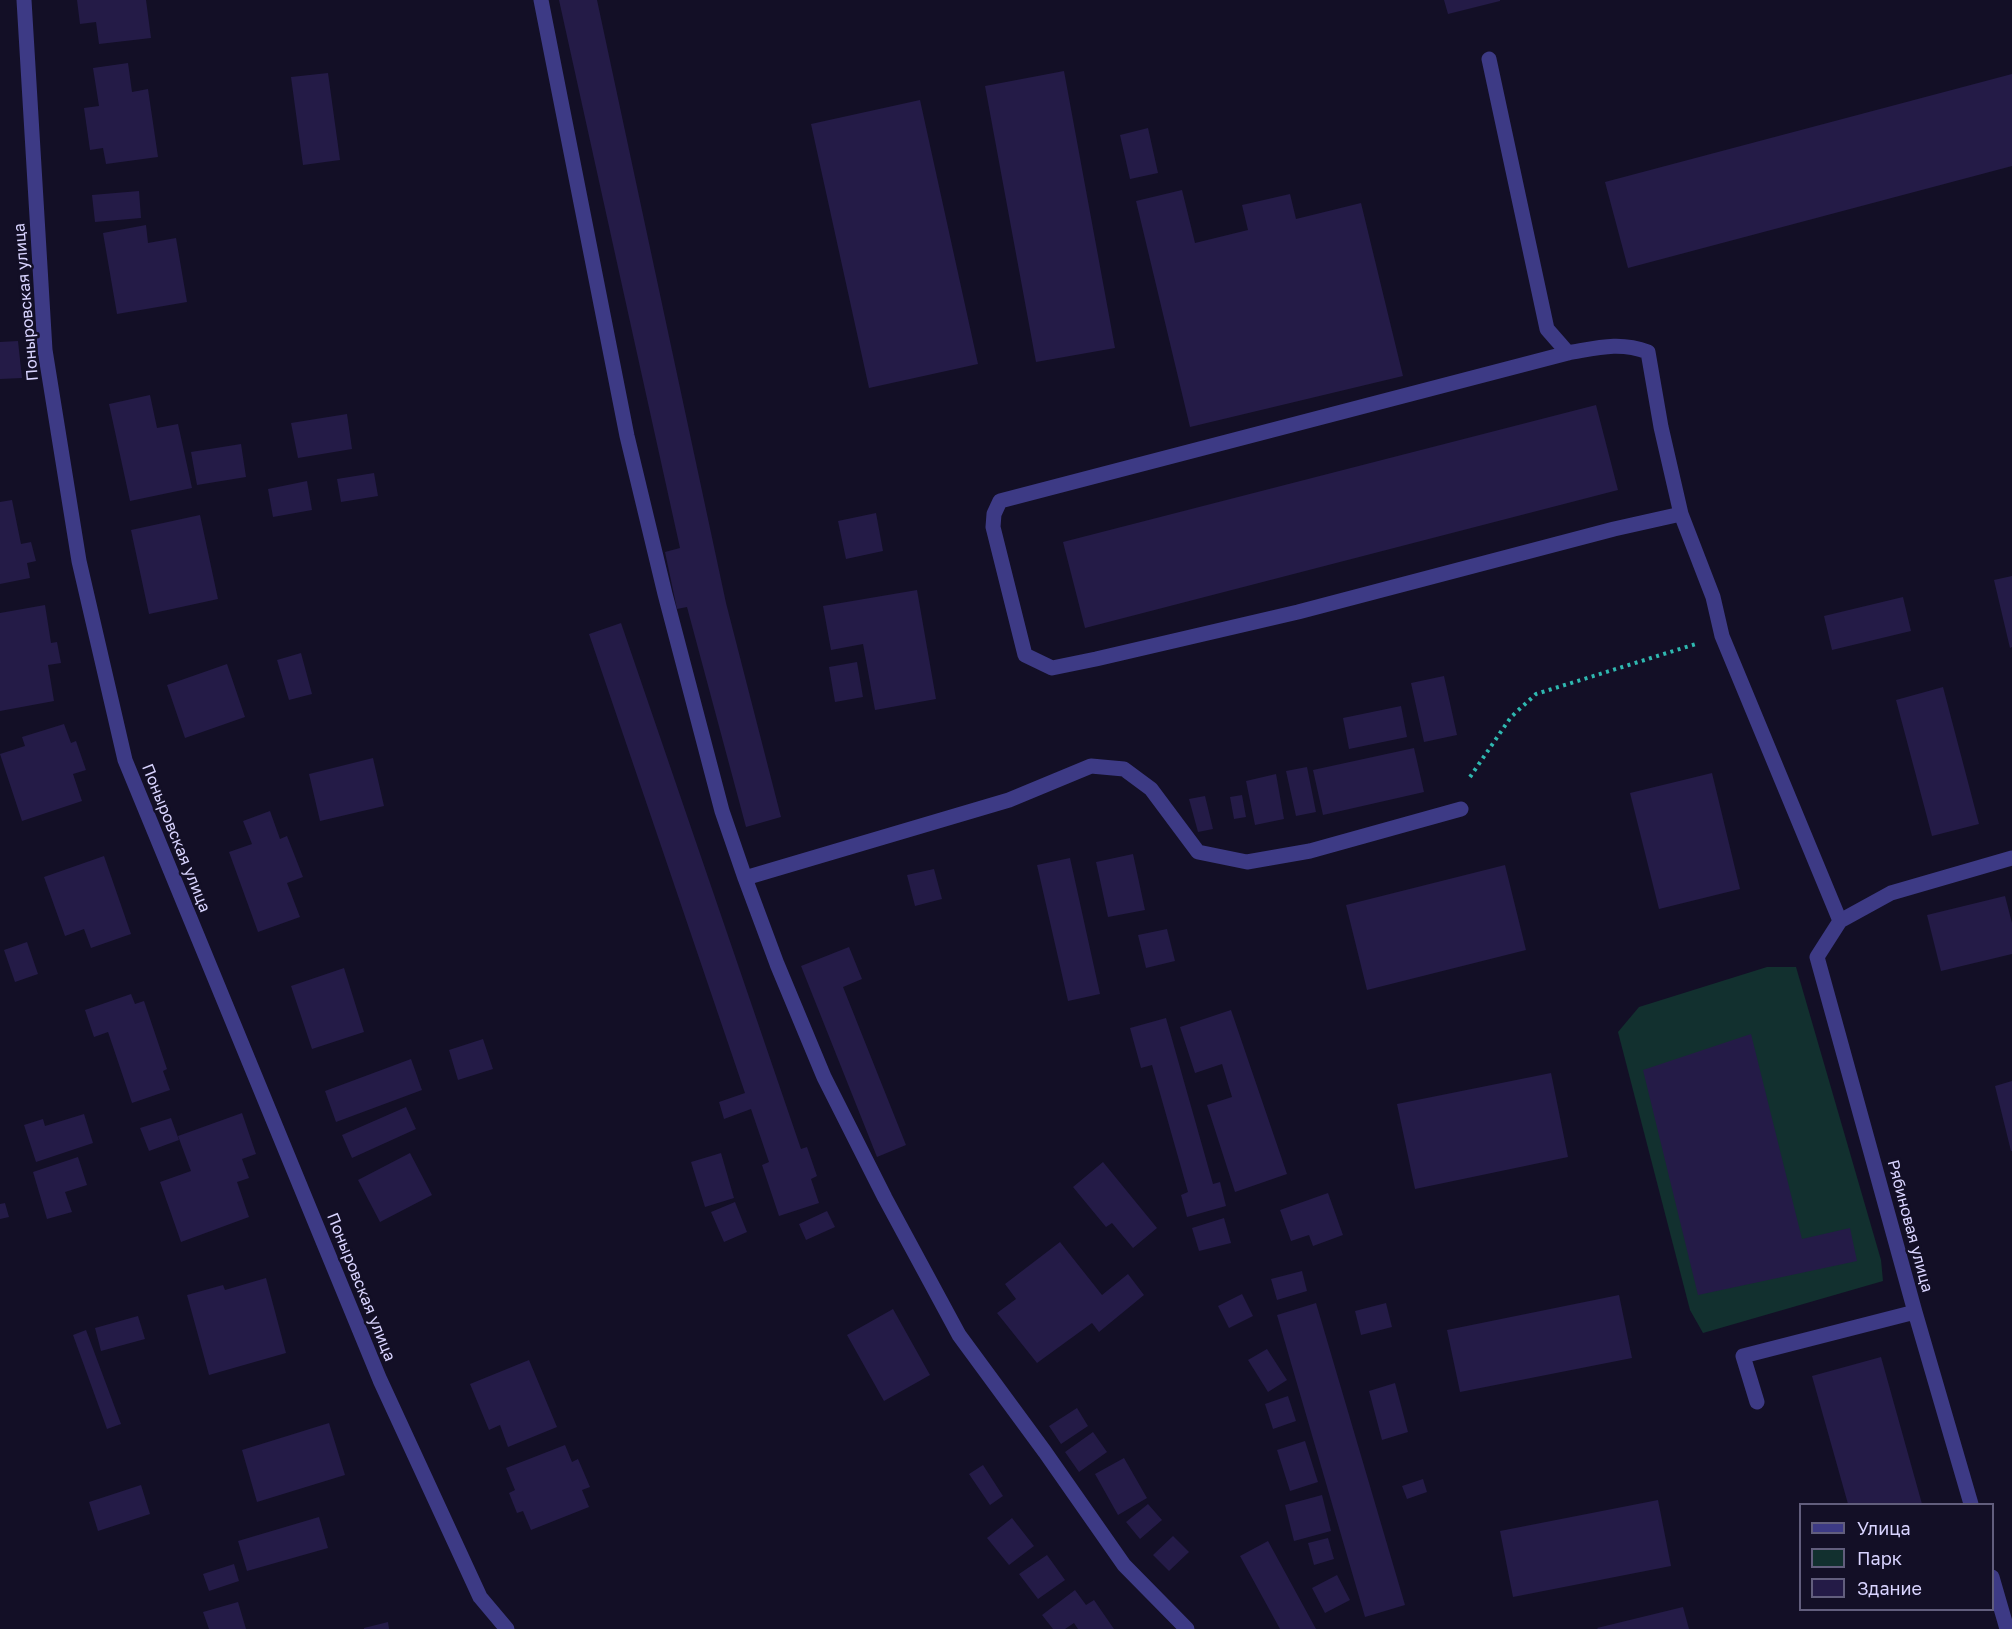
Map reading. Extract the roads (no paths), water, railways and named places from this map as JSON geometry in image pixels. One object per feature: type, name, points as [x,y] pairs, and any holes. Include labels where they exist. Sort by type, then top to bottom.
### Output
[{"type":"street","name":"Поныровская улица","points":[[24,0],[45,350],[80,561],[125,760],[380,1380],[480,1597],[507,1629]]},
{"type":"street","points":[[541,0],[627,436],[690,692],[722,811],[745,878],[824,1077],[885,1198],[959,1335],[1124,1564],[1187,1629]]},
{"type":"street","points":[[1489,59],[1546,329],[1568,353]]},
{"type":"street","points":[[1681,514],[1614,529],[1298,612],[1052,668],[1025,655],[993,527],[994,514],[1000,501],[1568,353],[1618,345],[1633,346],[1648,352],[1661,428],[1681,514],[1713,597],[1722,636],[1840,921],[1891,893],[2012,858]]},
{"type":"street","points":[[745,878],[1009,800],[1091,766],[1124,769],[1151,789],[1198,852],[1247,862],[1310,851],[1461,809]]},
{"type":"street","name":"Рябиновая улица","points":[[1840,921],[1817,957],[1915,1312],[1971,1503]]},
{"type":"street","points":[[1757,1402],[1743,1356],[1915,1312]]},
{"type":"street","points":[[1994,1584],[2007,1629]]}]
